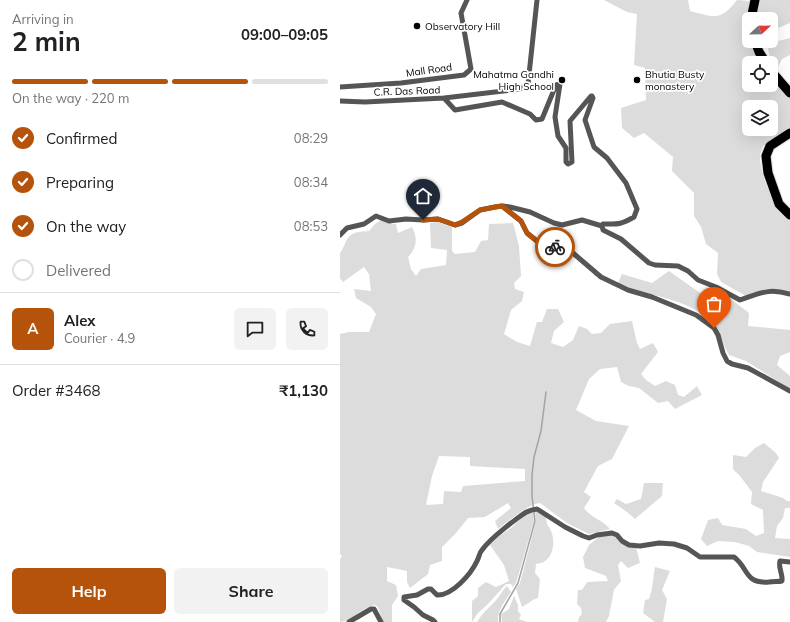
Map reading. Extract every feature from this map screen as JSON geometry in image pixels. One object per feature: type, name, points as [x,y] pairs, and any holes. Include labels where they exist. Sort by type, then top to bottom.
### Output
[{"type":"highway","points":[[752,12],[755,0]]},
{"type":"highway","points":[[778,79],[790,92]]},
{"type":"highway","points":[[790,133],[770,146],[766,156],[768,173],[779,204],[790,214]]},
{"type":"street","name":"Mall Road","points":[[340,87],[401,83],[464,75],[471,69],[461,13],[467,0]]},
{"type":"street","points":[[444,98],[520,89],[528,84],[537,0]]},
{"type":"street","name":"C.R. Das Road","points":[[340,101],[365,102],[444,98],[455,110],[502,102],[530,114],[536,120],[542,119],[556,85],[560,84],[555,117],[558,136],[566,148],[566,162],[568,164],[572,162],[570,121],[592,96],[593,98],[585,120],[594,146],[607,158],[626,183],[637,209],[634,217],[622,224],[603,224],[602,226]]},
{"type":"street","points":[[502,206],[521,221],[527,233],[543,246],[550,246],[573,253],[600,277],[628,290],[652,297],[696,315],[714,328],[727,361],[732,364],[748,368],[790,391]]},
{"type":"street","points":[[340,235],[347,228],[364,224],[376,216],[389,221],[406,219],[438,219],[455,225],[480,210],[502,206],[510,207],[530,212],[562,225],[582,220],[602,226],[603,230],[621,240],[649,263],[655,265],[678,266],[688,271],[698,280],[722,289],[740,300],[764,292],[776,290],[790,294]]},
{"type":"street","points":[[435,622],[422,615],[410,604],[406,603],[404,597],[417,595],[428,589],[431,589],[437,595],[442,596],[447,593],[464,580],[478,561],[481,551],[497,533],[529,510],[537,509],[565,527],[589,538],[597,535],[612,533],[617,535],[622,541],[629,545],[640,546],[659,543],[674,544],[687,548],[700,557],[734,557],[738,560],[751,579],[757,582],[782,581],[779,565],[780,561],[790,562]]},
{"type":"street","points":[[350,622],[371,609],[374,609],[381,622]]},
{"type":"shaded area","points":[[604,0],[688,0],[690,11],[711,16],[721,15],[726,12],[737,0],[751,1],[750,12],[742,12],[742,48],[756,48],[760,56],[742,56],[742,92],[778,92],[778,82],[790,97],[790,128],[786,132],[763,146],[760,155],[760,163],[765,181],[774,200],[784,215],[790,220],[790,291],[767,289],[746,296],[721,282],[717,274],[718,253],[706,244],[701,227],[694,216],[694,193],[672,171],[673,157],[644,133],[634,138],[622,128],[621,108],[646,100],[645,68],[634,65],[637,14],[627,12]]},
{"type":"shaded area","points":[[760,0],[790,0],[790,23],[778,28],[778,12],[757,12]]},
{"type":"shaded area","points":[[790,38],[790,55],[782,59],[778,67],[778,56],[770,56],[768,48],[778,48],[778,41]]},
{"type":"shaded area","points":[[386,217],[392,224],[396,224],[398,233],[412,227],[416,243],[408,257],[411,269],[416,276],[421,269],[446,265],[447,250],[431,248],[430,223],[438,222],[452,227],[452,251],[455,254],[475,252],[481,241],[488,240],[489,224],[513,223],[519,246],[521,276],[514,283],[515,289],[524,292],[522,301],[511,310],[504,334],[517,342],[530,346],[537,322],[542,322],[547,309],[558,309],[564,322],[554,331],[551,343],[563,347],[573,340],[579,326],[587,329],[592,334],[601,333],[610,324],[632,321],[637,343],[640,349],[653,343],[658,352],[641,374],[646,380],[655,386],[666,381],[675,385],[678,395],[684,397],[697,386],[702,395],[675,409],[668,401],[658,403],[639,388],[629,386],[621,382],[617,367],[600,369],[589,379],[576,410],[596,421],[629,426],[612,459],[598,466],[584,492],[591,497],[584,508],[610,529],[589,534],[567,523],[540,503],[530,506],[498,529],[495,521],[511,508],[508,503],[485,517],[468,518],[442,547],[442,561],[430,565],[428,574],[410,588],[407,582],[407,571],[387,567],[387,581],[396,585],[398,596],[392,605],[392,622],[383,622],[378,607],[375,605],[366,608],[348,620],[340,622],[340,559],[342,556],[340,554],[340,334],[349,332],[369,332],[376,314],[371,307],[356,298],[354,289],[371,291],[369,274],[364,267],[343,282],[340,278],[340,253],[352,234],[369,231],[375,224]],"holes":[[[439,456],[470,457],[470,466],[525,469],[525,481],[463,486],[461,492],[444,491],[443,504],[426,505],[432,476]]]},
{"type":"shaded area","points":[[669,271],[703,295],[715,287],[749,313],[748,326],[790,330],[790,352],[780,356],[777,365],[790,376],[790,389],[746,361],[729,355],[712,322],[691,307],[618,283],[622,274],[652,283]]},
{"type":"shaded area","points":[[764,443],[776,453],[779,458],[763,482],[761,491],[790,501],[790,508],[785,508],[783,518],[777,526],[775,538],[790,539],[790,557],[757,552],[749,546],[735,542],[718,541],[707,546],[701,539],[708,520],[718,518],[722,525],[746,529],[756,536],[764,533],[763,510],[751,504],[752,492],[733,469],[733,455],[746,457],[755,448]]},
{"type":"shaded area","points":[[644,483],[663,483],[662,496],[635,519],[614,503],[617,499],[626,504],[641,499]]},
{"type":"shaded area","points":[[535,511],[538,511],[546,517],[547,524],[552,535],[553,547],[548,558],[543,562],[536,564],[535,573],[540,579],[538,598],[522,607],[516,589],[520,583],[531,541],[536,520]]},
{"type":"shaded area","points":[[528,512],[533,512],[534,521],[516,583],[513,587],[511,584],[506,584],[478,613],[472,622],[472,601],[478,596],[478,588],[486,582],[496,587],[509,581],[504,565],[490,545]]},
{"type":"shaded area","points":[[614,535],[636,547],[640,563],[628,568],[621,561],[618,565],[621,581],[614,590],[609,616],[606,622],[578,622],[579,617],[582,614],[581,608],[577,604],[578,590],[582,590],[587,582],[608,581],[606,576],[585,568],[583,557],[589,545],[600,536]]},
{"type":"shaded area","points":[[655,567],[670,571],[662,590],[667,599],[663,622],[655,622],[643,613],[645,600],[649,599]]},
{"type":"shaded area","points":[[507,586],[511,592],[500,610],[498,622],[477,622],[481,616]]},
{"type":"shaded area","points":[[514,596],[518,605],[518,611],[521,615],[519,619],[527,622],[502,622],[501,614],[509,609]]},
{"type":"waterway","points":[[500,622],[500,614],[518,583],[535,521],[532,496],[532,475],[534,457],[541,431],[546,392]]},
{"type":"way so far","points":[[555,247],[573,253],[600,277],[628,290],[652,297],[696,315],[714,328]]},
{"type":"place","name":"Observatory Hill","points":[[417,26]]},
{"type":"place","name":"Mahatma Gandhi High School","points":[[562,80]]},
{"type":"place","name":"Bhutia Busty monastery","points":[[637,80]]},
{"type":"route","points":[[423,220],[438,219],[455,225],[480,210],[502,206],[514,214],[521,221],[527,233],[543,246],[555,247]]}]
